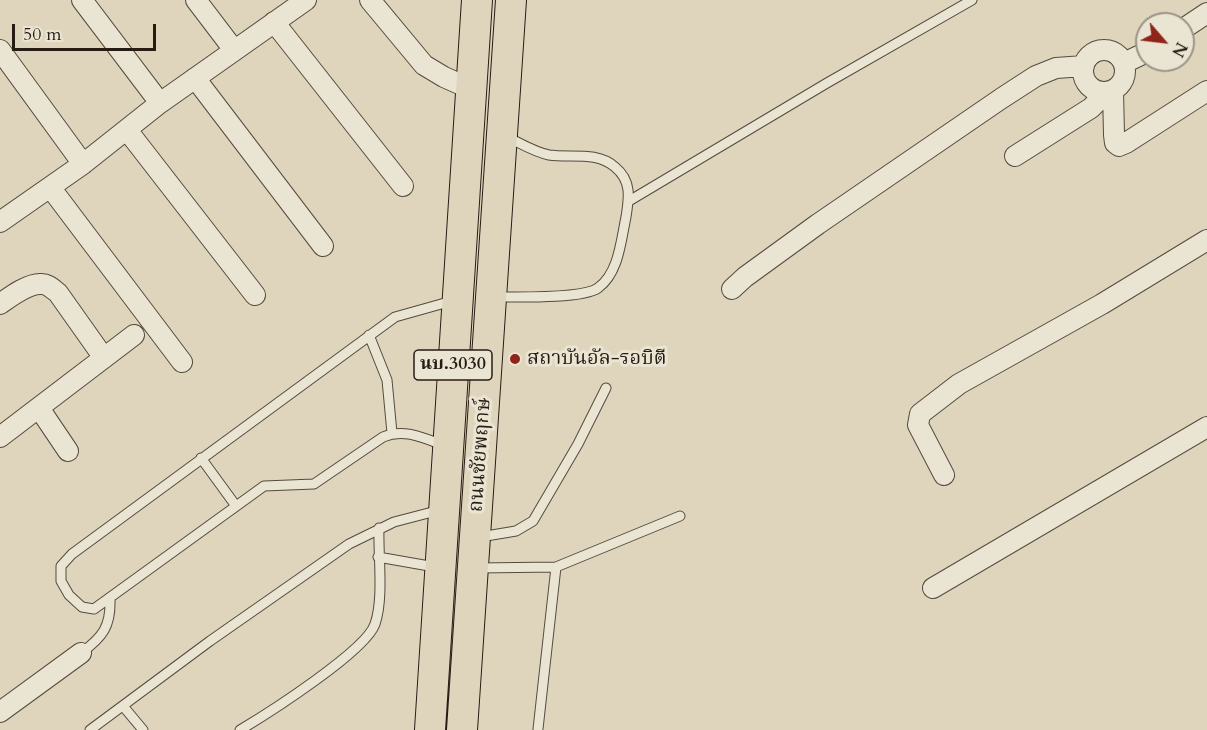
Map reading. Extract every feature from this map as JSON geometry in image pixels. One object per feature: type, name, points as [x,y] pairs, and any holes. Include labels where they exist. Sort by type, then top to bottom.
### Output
[{"type":"main road","name":"ถนนชัยพฤกษ์","points":[[430,730],[477,0]]},
{"type":"main road","name":"ถนนชัยพฤกษ์","points":[[462,730],[511,0]]},
{"type":"main road","points":[[410,730],[418,679],[440,577]]},
{"type":"main road","points":[[472,579],[473,730]]},
{"type":"street","points":[[82,0],[160,103]]},
{"type":"street","points":[[196,0],[234,50]]},
{"type":"street","points":[[370,0],[424,65],[471,89]]},
{"type":"street","points":[[2,216],[83,164],[160,103],[302,1]]},
{"type":"street","points":[[274,22],[403,186]]},
{"type":"street","points":[[0,50],[83,164]]},
{"type":"street","points":[[1015,156],[1091,108],[1109,91],[1120,86],[1124,79],[1124,63],[1115,53],[1102,50],[1091,55],[1084,66],[1083,74],[1091,88],[1109,91]]},
{"type":"street","points":[[1124,63],[1135,58]]},
{"type":"street","points":[[732,289],[818,224],[1027,82],[1056,68],[1084,66]]},
{"type":"street","points":[[195,78],[323,246]]},
{"type":"street","points":[[1109,91],[1115,143],[1119,146],[1207,91]]},
{"type":"street","points":[[127,130],[255,295]]},
{"type":"street","points":[[50,187],[182,362]]},
{"type":"street","points":[[944,475],[918,425],[920,414],[959,384],[1102,304],[1207,240]]},
{"type":"street","points":[[0,304],[26,288],[40,284],[49,286],[58,293],[104,357]]},
{"type":"street","points":[[0,437],[134,335]]},
{"type":"street","points":[[39,408],[68,451]]},
{"type":"street","points":[[933,588],[1207,427]]},
{"type":"street","points":[[0,712],[81,652]]},
{"type":"lane","points":[[628,201],[972,0]]},
{"type":"lane","points":[[491,298],[582,294],[598,288],[609,276],[618,257],[628,201],[628,182],[615,166],[596,158],[548,155],[502,135]]},
{"type":"lane","points":[[448,448],[419,436],[392,433],[314,484],[264,486],[94,609],[82,607],[69,595],[61,581],[62,566],[72,554],[369,335],[395,317],[457,299]]},
{"type":"lane","points":[[369,335],[387,380],[392,433]]},
{"type":"lane","points":[[475,537],[516,531],[533,522],[578,444],[606,388]]},
{"type":"lane","points":[[201,458],[236,506]]},
{"type":"lane","points":[[90,730],[210,641],[349,544],[379,528],[445,509]]},
{"type":"lane","points":[[472,579],[556,567],[680,516]]},
{"type":"lane","points":[[240,730],[277,708],[363,641],[375,625],[380,585],[379,528]]},
{"type":"lane","points":[[378,557],[440,577]]},
{"type":"lane","points":[[538,729],[556,567]]},
{"type":"lane","points":[[81,652],[105,631],[111,617],[110,599]]},
{"type":"lane","points":[[123,706],[143,730]]},
{"type":"place","name":"สถาบันอัล-รอบิตี","points":[[515,359]]}]
